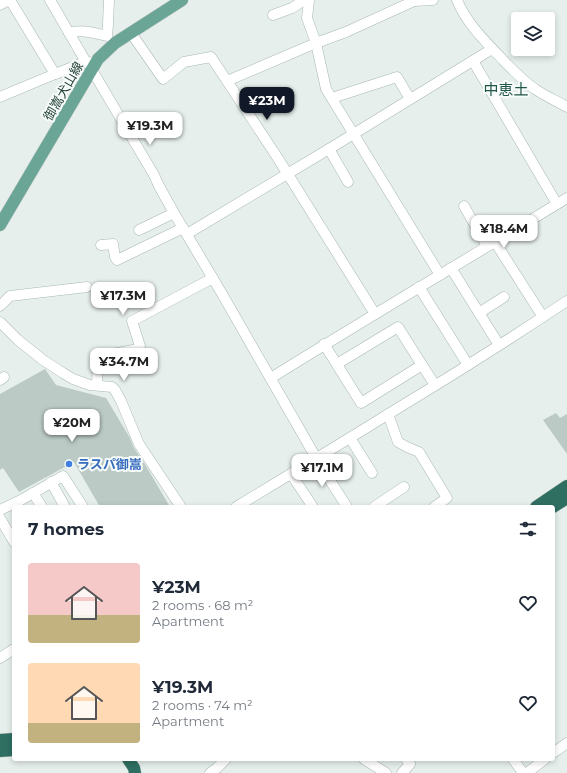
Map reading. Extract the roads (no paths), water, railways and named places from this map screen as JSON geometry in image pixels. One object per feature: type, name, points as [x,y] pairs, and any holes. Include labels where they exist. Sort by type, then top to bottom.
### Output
[{"type":"highway","points":[[539,505],[567,486]]},
{"type":"highway","points":[[555,506],[567,498]]},
{"type":"highway","points":[[0,740],[12,739]]},
{"type":"highway","points":[[0,751],[12,750]]},
{"type":"highway","points":[[129,761],[134,768],[135,773]]},
{"type":"main road","name":"御嵩犬山線","points":[[0,225],[91,65],[118,42],[182,0]]},
{"type":"street","points":[[0,5],[9,0],[55,74]]},
{"type":"street","points":[[50,0],[69,33],[91,65],[154,175],[158,186],[213,278],[319,463],[346,505]]},
{"type":"street","points":[[107,36],[109,0]]},
{"type":"street","points":[[273,15],[292,8],[304,0]]},
{"type":"street","points":[[309,0],[307,18],[316,43],[326,89],[440,276]]},
{"type":"street","points":[[227,81],[316,43],[346,32],[414,1],[433,0]]},
{"type":"street","points":[[459,1],[462,11],[468,21],[492,49],[515,72],[535,89],[567,107]]},
{"type":"street","points":[[69,33],[74,31],[90,32],[113,38],[118,42]]},
{"type":"street","points":[[131,33],[163,79],[184,62],[211,57],[288,174],[375,314]]},
{"type":"street","points":[[101,245],[113,244],[115,257],[117,260],[185,232],[288,174],[492,49]]},
{"type":"street","points":[[473,61],[557,204]]},
{"type":"street","points":[[0,97],[55,74],[91,65]]},
{"type":"street","points":[[332,98],[397,77],[410,100]]},
{"type":"street","points":[[329,149],[348,182]]},
{"type":"street","points":[[271,378],[324,344],[440,276],[567,198]]},
{"type":"street","points":[[464,206],[542,317]]},
{"type":"street","points":[[139,230],[174,213]]},
{"type":"street","points":[[451,268],[499,345]]},
{"type":"street","points":[[97,385],[98,358],[138,349],[140,346],[132,321],[213,278]]},
{"type":"street","points":[[419,287],[468,365]]},
{"type":"street","points":[[0,306],[10,296],[87,288]]},
{"type":"street","points":[[479,313],[504,297]]},
{"type":"street","points":[[239,505],[317,459],[468,365],[567,301]]},
{"type":"street","points":[[0,322],[18,340],[43,360],[63,373],[90,384],[112,387],[115,390],[139,444],[180,505]]},
{"type":"street","points":[[337,364],[398,327],[435,385]]},
{"type":"street","points":[[324,344],[361,403],[422,364]]},
{"type":"street","points":[[388,414],[398,442],[419,452],[447,498],[437,505]]},
{"type":"street","points":[[350,438],[372,473]]},
{"type":"street","points":[[291,474],[312,505]]},
{"type":"street","points":[[23,504],[33,493],[63,476],[82,505]]},
{"type":"street","points":[[51,482],[64,505]]},
{"type":"street","points":[[377,505],[404,488]]},
{"type":"street","points":[[33,493],[41,505]]},
{"type":"street","points":[[0,510],[12,507]]},
{"type":"street","points":[[1,521],[12,539]]},
{"type":"street","points":[[0,658],[12,650]]},
{"type":"street","points":[[555,752],[567,743]]},
{"type":"street","points":[[210,773],[224,761]]},
{"type":"street","points":[[367,761],[386,773]]},
{"type":"street","points":[[402,773],[410,764],[408,761]]},
{"type":"street","points":[[514,761],[523,773]]},
{"type":"street","points":[[527,773],[542,761]]},
{"type":"place","name":"ラスパ御嵩","points":[[69,464]]},
{"type":"district","name":"中恵土","points":[[506,90]]}]
